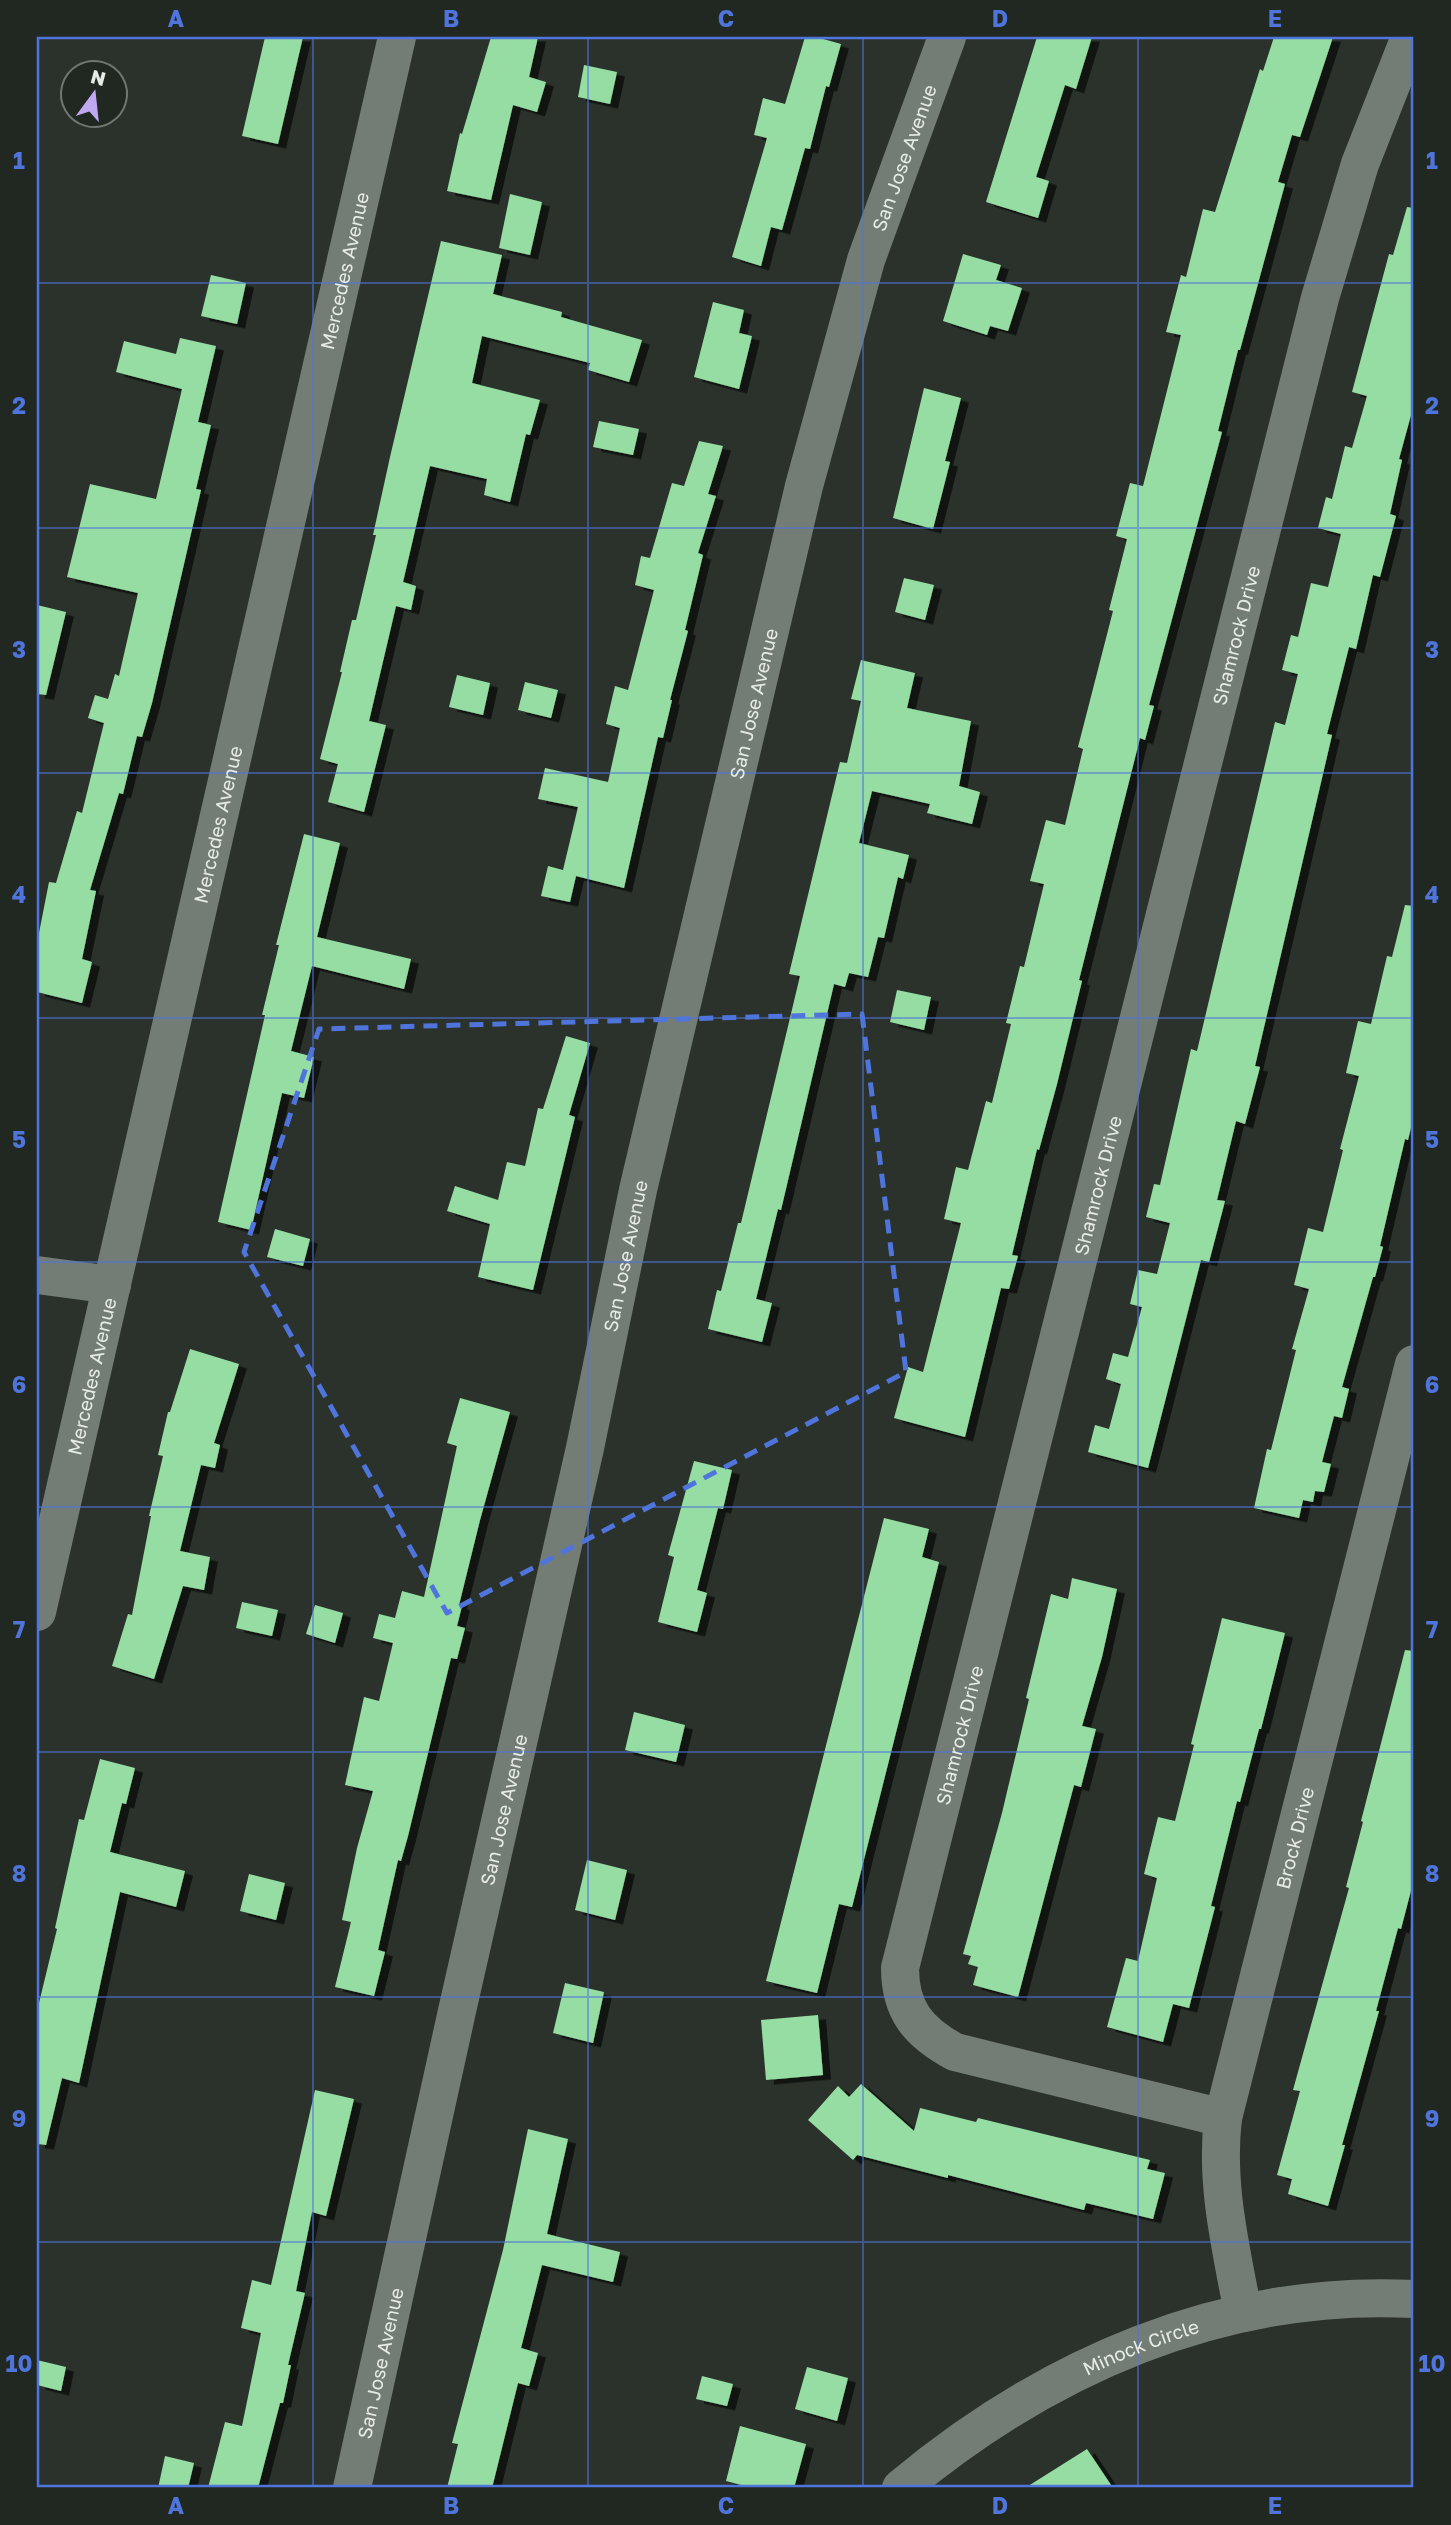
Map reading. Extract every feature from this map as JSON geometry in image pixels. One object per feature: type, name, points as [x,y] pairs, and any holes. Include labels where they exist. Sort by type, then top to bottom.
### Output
[{"type":"street","name":"Mercedes Avenue","points":[[37,1612],[397,37]]},
{"type":"street","name":"San Jose Avenue","points":[[352,2488],[585,1448],[638,1190],[801,499],[866,260],[947,37]]},
{"type":"street","name":"Shamrock Drive","points":[[1223,2118],[954,2052],[918,2025],[906,2006],[900,1987],[900,1968],[1320,298],[1360,164],[1410,37]]},
{"type":"street","points":[[37,1275],[112,1285]]},
{"type":"street","name":"Brock Drive","points":[[1243,2313],[1221,2189],[1220,2148],[1223,2118],[1414,1364]]},
{"type":"street","name":"Minock Circle","points":[[901,2488],[962,2440],[1025,2399],[1083,2367],[1127,2348],[1188,2327],[1243,2313],[1308,2303],[1414,2299]]},
{"type":"highlighted area","points":[[862,1014],[906,1372],[447,1613],[244,1252],[319,1029]]},
{"type":"building","points":[[265,37],[303,37],[278,144],[242,136]]},
{"type":"building","points":[[491,37],[538,37],[529,77],[546,82],[537,112],[513,105],[491,200],[447,191],[460,133],[462,134]]},
{"type":"building","points":[[805,37],[841,44],[829,87],[826,86],[810,149],[805,148],[782,230],[771,227],[761,266],[732,257],[767,138],[754,135],[763,98],[785,104]]},
{"type":"building","points":[[1037,37],[1092,37],[1076,89],[1065,85],[1036,177],[1049,181],[1038,218],[986,202]]},
{"type":"building","points":[[1274,37],[1333,37],[1300,137],[1292,135],[1278,182],[1285,184],[1238,350],[1218,431],[1222,432],[1149,705],[1154,706],[1145,740],[1140,738],[1079,980],[1082,981],[1057,1084],[1039,1150],[1037,1149],[1012,1255],[1018,1256],[1009,1289],[1001,1288],[965,1437],[894,1418],[908,1367],[923,1372],[961,1223],[944,1219],[956,1167],[968,1170],[986,1101],[992,1103],[1011,1024],[1006,1023],[1020,966],[1024,967],[1044,884],[1030,881],[1046,820],[1065,825],[1083,749],[1078,747],[1113,611],[1109,610],[1127,539],[1116,536],[1130,483],[1143,486],[1181,335],[1166,332],[1181,275],[1186,277],[1203,209],[1215,212],[1260,69],[1263,71]]},
{"type":"building","points":[[584,65],[617,72],[610,104],[578,97]]},
{"type":"building","points":[[510,194],[542,202],[530,255],[499,248]]},
{"type":"building","points":[[1407,207],[1414,208],[1414,404],[1399,459],[1402,460],[1390,514],[1396,516],[1380,577],[1373,575],[1356,649],[1349,647],[1327,734],[1332,735],[1255,1066],[1260,1067],[1245,1124],[1236,1121],[1217,1200],[1225,1201],[1209,1262],[1201,1260],[1148,1468],[1088,1452],[1095,1425],[1109,1429],[1121,1384],[1106,1379],[1113,1353],[1128,1357],[1142,1307],[1130,1304],[1138,1270],[1157,1274],[1170,1223],[1146,1217],[1154,1184],[1160,1185],[1191,1049],[1197,1051],[1275,722],[1285,725],[1298,674],[1282,670],[1291,635],[1298,637],[1311,583],[1328,587],[1341,534],[1318,528],[1326,497],[1332,499],[1345,446],[1352,448],[1367,396],[1352,392],[1389,254],[1393,255]]},
{"type":"building","points":[[441,241],[502,255],[493,294],[562,312],[561,317],[642,340],[629,382],[588,370],[590,363],[482,336],[472,383],[540,400],[530,435],[526,434],[510,502],[484,495],[487,479],[430,466],[403,582],[416,586],[411,610],[396,606],[369,721],[386,725],[364,812],[328,802],[338,764],[320,759],[352,620],[356,620],[376,535],[373,535],[390,457]]},
{"type":"building","points":[[963,254],[1001,265],[996,280],[1022,288],[1008,331],[990,326],[987,335],[943,321]]},
{"type":"building","points":[[211,275],[246,283],[237,324],[201,316]]},
{"type":"building","points":[[713,302],[744,310],[739,333],[752,336],[739,389],[694,377]]},
{"type":"building","points":[[180,338],[216,346],[198,422],[211,425],[196,489],[201,490],[152,703],[142,737],[137,736],[123,794],[119,793],[90,890],[96,891],[82,959],[92,962],[82,1003],[37,992],[37,943],[49,882],[56,883],[77,811],[82,813],[104,723],[88,718],[95,695],[108,699],[115,674],[119,676],[138,593],[67,577],[90,484],[156,499],[182,389],[116,372],[124,341],[176,354]]},
{"type":"building","points":[[924,388],[961,398],[945,461],[950,462],[933,529],[893,518]]},
{"type":"building","points":[[599,421],[639,429],[633,455],[593,447]]},
{"type":"building","points":[[699,441],[723,446],[708,494],[716,496],[698,553],[703,555],[685,630],[688,631],[663,738],[658,737],[624,888],[576,876],[570,902],[541,896],[548,866],[563,870],[578,807],[538,799],[545,768],[608,782],[620,728],[606,724],[615,686],[628,690],[654,590],[635,585],[641,556],[650,558],[672,483],[684,486]]},
{"type":"building","points":[[904,578],[934,585],[925,620],[895,612]]},
{"type":"building","points":[[37,605],[66,612],[46,695],[37,694]]},
{"type":"building","points":[[861,660],[915,673],[907,708],[971,721],[959,786],[980,792],[972,824],[927,813],[930,804],[872,791],[859,843],[909,855],[903,879],[898,877],[884,938],[878,937],[868,977],[849,973],[845,987],[834,984],[781,1210],[778,1209],[756,1299],[772,1303],[762,1342],[708,1329],[717,1290],[721,1291],[738,1223],[741,1223],[800,976],[789,974],[840,762],[847,763],[861,701],[851,699]]},
{"type":"building","points":[[457,675],[490,683],[483,715],[449,707]]},
{"type":"building","points":[[525,682],[558,690],[551,718],[518,710]]},
{"type":"building","points":[[304,834],[340,843],[317,937],[411,959],[404,989],[312,966],[291,1051],[314,1057],[304,1098],[282,1093],[251,1230],[218,1222],[265,1015],[262,1015],[279,945],[276,945]]},
{"type":"building","points":[[1405,905],[1414,906],[1414,1115],[1408,1140],[1405,1139],[1380,1246],[1383,1247],[1342,1387],[1349,1389],[1342,1418],[1334,1416],[1322,1462],[1331,1464],[1324,1492],[1315,1491],[1313,1502],[1303,1500],[1299,1518],[1254,1508],[1267,1449],[1271,1450],[1296,1350],[1292,1349],[1309,1289],[1294,1285],[1308,1228],[1323,1232],[1359,1076],[1346,1073],[1358,1021],[1371,1024],[1387,956],[1392,957]]},
{"type":"building","points":[[897,990],[931,997],[924,1030],[890,1022]]},
{"type":"building","points":[[566,1036],[590,1043],[569,1115],[575,1117],[533,1290],[478,1277],[490,1224],[447,1211],[455,1186],[498,1200],[507,1162],[525,1166],[538,1108],[543,1109]]},
{"type":"building","points":[[275,1229],[310,1239],[303,1266],[267,1257]]},
{"type":"building","points":[[190,1349],[239,1364],[214,1443],[220,1445],[215,1468],[201,1465],[180,1551],[210,1557],[204,1590],[183,1586],[154,1679],[112,1666],[128,1614],[132,1615],[149,1516],[163,1456],[158,1455],[168,1412]]},
{"type":"building","points":[[460,1398],[510,1412],[459,1605],[462,1606],[457,1626],[465,1628],[457,1659],[451,1658],[408,1836],[401,1861],[398,1860],[378,1950],[385,1952],[374,1996],[335,1987],[351,1922],[342,1920],[357,1848],[373,1791],[345,1785],[364,1697],[379,1701],[393,1643],[373,1638],[379,1614],[395,1618],[402,1591],[424,1597],[457,1446],[447,1443]]},
{"type":"building","points":[[694,1461],[732,1470],[723,1509],[718,1508],[697,1590],[707,1593],[697,1632],[658,1622],[674,1557],[668,1555]]},
{"type":"building","points":[[884,1518],[929,1529],[922,1557],[939,1562],[852,1907],[839,1904],[817,1993],[766,1981]]},
{"type":"building","points":[[1072,1578],[1117,1589],[1102,1657],[1082,1726],[1096,1729],[1081,1787],[1074,1785],[1018,1997],[973,1985],[978,1967],[968,1964],[971,1956],[963,1954],[1002,1813],[1051,1594],[1068,1599]]},
{"type":"building","points":[[242,1602],[278,1610],[272,1636],[236,1628]]},
{"type":"building","points":[[315,1605],[343,1613],[335,1643],[306,1634]]},
{"type":"building","points":[[1222,1618],[1285,1633],[1261,1729],[1240,1802],[1237,1801],[1211,1906],[1215,1907],[1189,2008],[1173,2004],[1163,2042],[1107,2027],[1126,1958],[1138,1961],[1157,1878],[1144,1874],[1158,1817],[1175,1821]]},
{"type":"building","points":[[1405,1650],[1414,1651],[1414,1879],[1376,2011],[1379,2011],[1328,2206],[1288,2194],[1292,2179],[1277,2175],[1300,2091],[1293,2090],[1349,1888],[1346,1887],[1363,1822],[1361,1821]]},
{"type":"building","points":[[634,1712],[685,1725],[676,1762],[625,1750]]},
{"type":"building","points":[[100,1759],[135,1768],[126,1804],[122,1803],[110,1852],[185,1871],[176,1907],[120,1892],[79,2083],[62,2078],[46,2145],[37,2144],[37,2011],[79,1819],[84,1820]]},
{"type":"building","points":[[587,1860],[627,1870],[615,1920],[575,1910]]},
{"type":"building","points":[[249,1874],[285,1883],[276,1920],[240,1911]]},
{"type":"building","points":[[565,1983],[604,1992],[593,2043],[553,2033]]},
{"type":"building","points":[[818,2015],[823,2075],[766,2080],[761,2020]]},
{"type":"building","points":[[861,2084],[914,2131],[920,2108],[976,2122],[978,2118],[1150,2160],[1147,2169],[1165,2173],[1153,2219],[1086,2203],[1084,2210],[857,2155],[853,2160],[808,2120],[838,2086],[849,2097]]},
{"type":"building","points":[[315,2090],[354,2099],[326,2216],[312,2212],[296,2291],[305,2293],[288,2365],[291,2365],[283,2403],[280,2403],[258,2488],[208,2488],[225,2422],[242,2426],[261,2333],[241,2328],[252,2280],[271,2285]]},
{"type":"building","points":[[528,2129],[568,2139],[547,2234],[620,2252],[613,2282],[542,2265],[521,2348],[538,2353],[529,2386],[518,2383],[492,2488],[447,2488],[458,2444],[452,2443],[503,2250]]},
{"type":"building","points":[[37,2360],[66,2367],[61,2391],[37,2385]]},
{"type":"building","points":[[807,2367],[848,2378],[837,2421],[795,2409]]},
{"type":"building","points":[[702,2376],[733,2384],[727,2406],[696,2399]]},
{"type":"building","points":[[740,2426],[806,2444],[794,2488],[753,2488],[726,2481]]},
{"type":"building","points":[[1087,2449],[1113,2488],[1025,2488]]},
{"type":"building","points":[[165,2456],[194,2463],[188,2488],[158,2488]]}]
